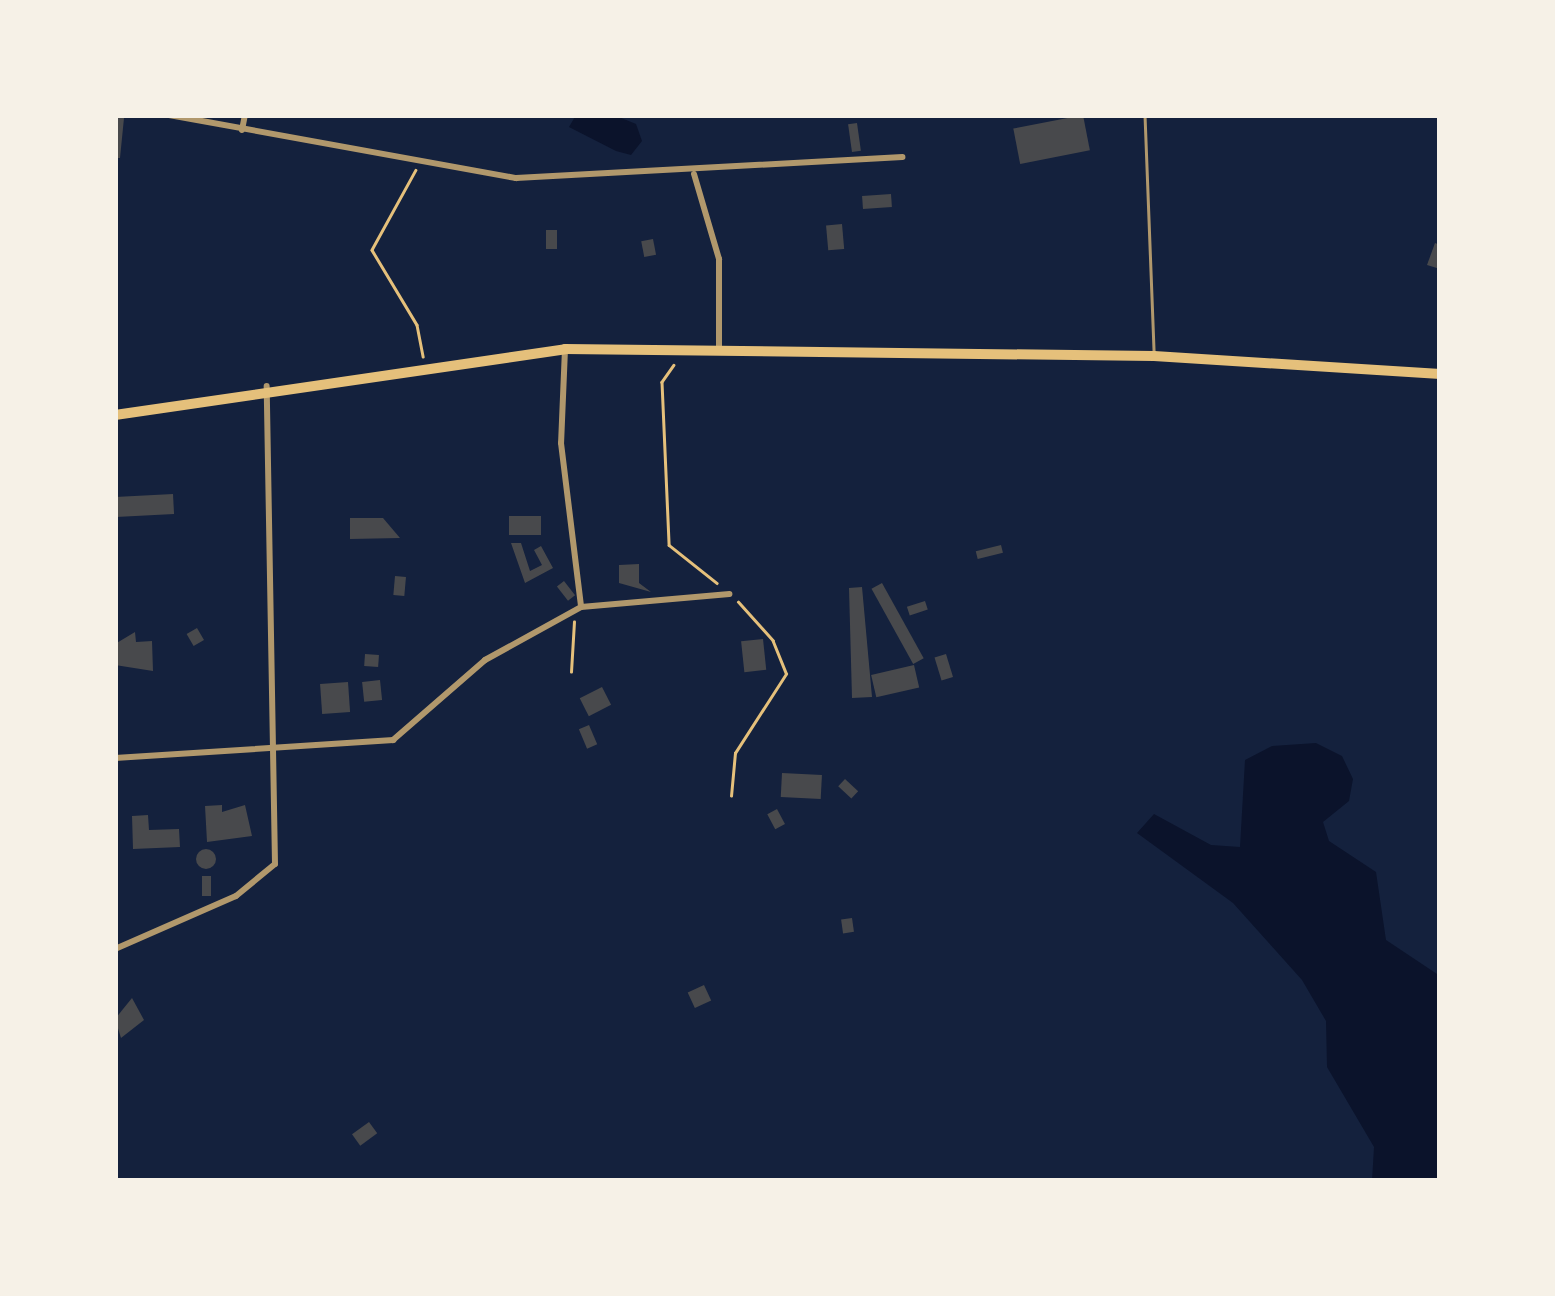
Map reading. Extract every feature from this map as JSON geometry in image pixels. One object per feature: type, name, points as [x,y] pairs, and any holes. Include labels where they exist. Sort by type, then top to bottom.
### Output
[{"type":"main road","points":[[115,415],[267,386],[565,349],[1154,356],[1440,374]]},
{"type":"street","points":[[169,115],[420,164],[516,178],[694,174],[902,157]]},
{"type":"street","points":[[242,130],[245,115]]},
{"type":"street","points":[[694,174],[719,259],[719,348]]},
{"type":"street","points":[[565,349],[561,444],[581,607]]},
{"type":"street","points":[[115,949],[264,881],[278,849],[272,741],[267,386]]},
{"type":"street","points":[[115,758],[209,756],[272,741],[393,740],[486,660],[581,607],[729,594]]},
{"type":"lane","points":[[1145,115],[1154,356]]},
{"type":"path","points":[[420,164],[372,250],[417,325],[424,367]]},
{"type":"path","points":[[687,348],[662,382],[668,545],[729,594],[773,641],[786,674],[735,753],[731,796]]},
{"type":"path","points":[[571,672],[581,607]]},
{"type":"water","points":[[576,115],[614,115],[636,124],[642,141],[631,155],[616,151],[569,127]]},
{"type":"water","points":[[1316,743],[1342,756],[1353,779],[1349,801],[1323,822],[1329,841],[1376,872],[1386,940],[1440,976],[1440,1181],[1372,1181],[1374,1147],[1327,1067],[1326,1021],[1302,980],[1233,903],[1137,833],[1154,814],[1211,845],[1240,847],[1245,760],[1272,746]]},
{"type":"building","points":[[1083,115],[1090,150],[1020,164],[1013,129]]},
{"type":"building","points":[[115,117],[124,118],[120,158],[115,158]]},
{"type":"building","points":[[857,123],[861,151],[852,152],[848,124]]},
{"type":"building","points":[[891,194],[892,207],[863,209],[862,196]]},
{"type":"building","points":[[842,224],[844,249],[828,250],[826,225]]},
{"type":"building","points":[[546,230],[557,230],[557,249],[546,249]]},
{"type":"building","points":[[653,239],[656,255],[644,257],[641,241]]},
{"type":"building","points":[[1435,243],[1440,245],[1440,269],[1427,265]]},
{"type":"building","points":[[173,494],[174,514],[116,517],[115,497]]},
{"type":"building","points":[[509,516],[541,516],[541,535],[509,535]]},
{"type":"building","points":[[350,518],[383,518],[400,538],[350,539]]},
{"type":"building","points":[[511,543],[521,543],[530,571],[542,565],[534,550],[541,546],[553,568],[525,583]]},
{"type":"building","points":[[1001,545],[1003,553],[978,559],[976,551]]},
{"type":"building","points":[[639,564],[639,583],[651,592],[619,583],[619,565]]},
{"type":"building","points":[[395,576],[406,577],[404,596],[393,595]]},
{"type":"building","points":[[564,581],[575,595],[568,601],[557,587]]},
{"type":"building","points":[[882,583],[924,658],[913,664],[872,589]]},
{"type":"building","points":[[862,587],[872,697],[852,698],[849,588]]},
{"type":"building","points":[[925,601],[928,610],[910,615],[907,607]]},
{"type":"building","points":[[197,628],[204,640],[194,646],[187,634]]},
{"type":"building","points":[[135,632],[136,642],[152,641],[153,671],[115,665],[115,644]]},
{"type":"building","points":[[763,639],[766,670],[744,672],[741,641]]},
{"type":"building","points":[[365,654],[379,655],[378,667],[364,666]]},
{"type":"building","points":[[946,654],[953,677],[942,680],[935,658]]},
{"type":"building","points":[[914,665],[919,687],[876,697],[871,675]]},
{"type":"building","points":[[380,680],[382,700],[364,702],[362,682]]},
{"type":"building","points":[[348,682],[350,712],[322,714],[320,684]]},
{"type":"building","points":[[602,687],[611,705],[589,716],[580,698]]},
{"type":"building","points":[[589,725],[597,744],[587,749],[579,729]]},
{"type":"building","points":[[782,773],[822,775],[821,799],[781,797]]},
{"type":"building","points":[[845,779],[858,791],[851,799],[838,786]]},
{"type":"building","points":[[222,805],[222,812],[245,805],[252,836],[207,842],[205,806]]},
{"type":"building","points":[[777,809],[785,824],[775,829],[767,814]]},
{"type":"building","points":[[148,815],[149,830],[179,829],[180,847],[133,849],[132,816]]},
{"type":"building","points":[[206,849],[216,859],[206,869],[196,859]]},
{"type":"building","points":[[202,876],[211,876],[211,896],[202,896]]},
{"type":"building","points":[[852,918],[854,932],[843,933],[841,920]]},
{"type":"building","points":[[704,985],[711,1000],[695,1008],[688,993]]},
{"type":"building","points":[[132,998],[144,1020],[121,1038],[115,1019]]},
{"type":"building","points":[[369,1122],[377,1133],[360,1146],[352,1134]]}]
